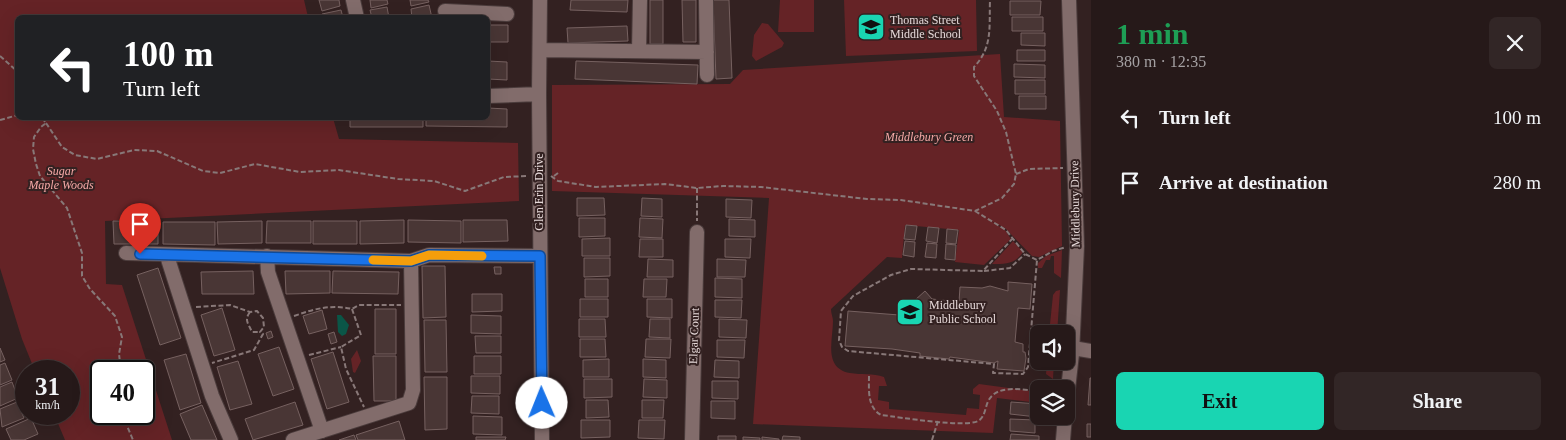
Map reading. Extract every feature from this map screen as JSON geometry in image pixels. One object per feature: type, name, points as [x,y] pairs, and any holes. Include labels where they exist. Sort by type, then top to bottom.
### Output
[{"type":"street","points":[[353,0],[356,15]]},
{"type":"street","name":"Glen Erin Drive","points":[[540,0],[539,176],[542,440]]},
{"type":"street","points":[[640,0],[640,51]]},
{"type":"street","points":[[706,0],[707,75]]},
{"type":"street","name":"Middlebury Drive","points":[[1069,0],[1077,246],[1074,325]]},
{"type":"street","points":[[445,10],[507,14]]},
{"type":"street","points":[[540,50],[707,52]]},
{"type":"street","points":[[490,96],[539,94]]},
{"type":"street","name":"Elgar Court","points":[[692,440],[698,232]]},
{"type":"street","points":[[126,253],[166,256],[267,256],[411,261],[429,255],[540,256]]},
{"type":"street","points":[[166,256],[203,366],[231,440]]},
{"type":"street","points":[[267,256],[268,272],[322,431]]},
{"type":"street","points":[[293,440],[409,403],[413,390],[411,261]]},
{"type":"street","points":[[1075,348],[1091,351]]},
{"type":"street","points":[[1063,440],[1064,425]]},
{"type":"path","points":[[975,211],[1002,198],[1014,184],[1016,174],[1006,132],[997,111],[974,76],[974,68],[984,57],[989,44],[990,0]]},
{"type":"path","points":[[0,56],[15,69]]},
{"type":"path","points":[[0,120],[15,116]]},
{"type":"path","points":[[44,120],[62,147],[75,155],[97,159],[134,150],[157,151],[203,171],[220,172],[255,164],[300,172],[339,170],[398,179],[434,181],[464,191],[504,177],[554,176],[558,173]]},
{"type":"path","points":[[46,123],[34,137],[33,149],[36,164],[40,176],[67,208],[82,253],[82,276],[90,289],[115,316],[122,338],[120,360]]},
{"type":"path","points":[[1016,174],[1029,169],[1074,167]]},
{"type":"path","points":[[554,176],[558,181],[596,187],[665,184],[697,188],[723,186],[762,187],[851,198],[901,200],[975,211],[1006,230],[1025,254],[1037,260]]},
{"type":"path","points":[[697,188],[698,232]]},
{"type":"path","points":[[983,271],[1013,238]]},
{"type":"path","points":[[1037,260],[1060,248],[1077,246]]},
{"type":"path","points":[[1025,254],[1010,268],[983,271],[910,269],[891,275],[853,296],[841,311],[839,340],[842,347],[848,351],[994,364],[993,373],[1019,375],[1026,372],[1037,260]]},
{"type":"path","points":[[184,311],[201,306],[230,305],[250,312],[257,311],[263,318],[264,327],[260,332]]},
{"type":"path","points":[[285,319],[312,309],[337,306],[352,309],[359,305],[411,305]]},
{"type":"path","points":[[298,358],[341,347],[361,335],[352,309]]},
{"type":"path","points":[[250,312],[246,318],[246,323],[252,332],[260,332]]},
{"type":"path","points":[[203,366],[254,350],[263,334],[260,332]]},
{"type":"path","points":[[341,347],[346,369],[368,416]]},
{"type":"path","points":[[1023,350],[1029,350]]},
{"type":"path","points":[[869,376],[870,397],[875,411],[881,415],[938,421],[977,421],[983,417],[990,397],[998,392],[1012,389],[1030,390]]},
{"type":"path","points":[[932,440],[938,421]]},
{"type":"path","points":[[127,425],[133,440]]},
{"type":"green space","name":"Sugar Maple Woods","points":[[0,0],[304,0],[308,15],[15,15],[15,120],[334,120],[339,139],[518,143],[519,201],[105,221],[106,284],[122,285],[146,360],[90,360],[90,425],[155,425],[155,387],[172,440],[65,440],[59,425],[80,425],[80,360],[31,360],[0,268]]},
{"type":"green space","points":[[780,0],[814,0],[814,32],[778,32]]},
{"type":"green space","points":[[844,0],[976,0],[977,51],[846,56]]},
{"type":"green space","points":[[762,23],[768,24],[784,43],[782,47],[756,61],[752,56],[754,35]]},
{"type":"green space","name":"Middlebury Green","points":[[1000,54],[1004,117],[1060,121],[1062,246],[1039,257],[1032,256],[1005,228],[991,221],[1005,230],[1011,239],[984,265],[955,262],[959,230],[905,225],[902,258],[887,257],[831,309],[833,321],[831,352],[836,365],[850,373],[884,377],[887,386],[879,386],[878,400],[889,402],[889,409],[966,415],[967,408],[979,409],[980,395],[973,394],[973,389],[979,384],[1030,391],[1030,402],[997,398],[993,433],[753,424],[769,198],[552,191],[552,85],[730,84],[743,70]]},
{"type":"green space","points":[[1013,241],[1023,252],[1020,256],[1010,262],[992,264]]},
{"type":"green space","points":[[1062,250],[1061,278],[1054,273],[1054,256],[1051,256],[1050,260],[1046,260],[1042,268],[1038,268],[1038,263],[1046,256]]},
{"type":"green space","points":[[1060,290],[1058,325],[1050,325],[1053,295],[1056,291]]},
{"type":"green space","points":[[357,350],[361,361],[355,373],[353,372],[351,359]]},
{"type":"green space","points":[[1046,370],[1054,370],[1053,379],[1046,374]]},
{"type":"shaded area","points":[[337,315],[341,315],[349,325],[346,334],[342,336],[338,332]]},
{"type":"building","points":[[319,0],[339,0],[340,6],[322,11]]},
{"type":"building","points":[[370,0],[387,0],[388,4],[371,8]]},
{"type":"building","points":[[410,0],[428,0],[429,2],[411,6]]},
{"type":"building","points":[[571,0],[628,0],[627,12],[570,10]]},
{"type":"building","points":[[650,0],[663,0],[663,44],[650,44]]},
{"type":"building","points":[[682,0],[696,0],[696,42],[683,42]]},
{"type":"building","points":[[713,0],[729,0],[732,78],[716,79]]},
{"type":"building","points":[[1010,1],[1041,1],[1040,15],[1010,15]]},
{"type":"building","points":[[429,5],[431,15],[412,15],[411,9]]},
{"type":"building","points":[[387,7],[388,15],[371,15],[370,10]]},
{"type":"building","points":[[341,10],[342,15],[322,15]]},
{"type":"building","points":[[1012,17],[1043,17],[1043,31],[1012,31]]},
{"type":"building","points":[[490,25],[508,25],[508,42],[490,42]]},
{"type":"building","points":[[627,26],[628,41],[568,43],[567,28]]},
{"type":"building","points":[[1021,33],[1045,33],[1045,46],[1021,45]]},
{"type":"building","points":[[1017,50],[1045,50],[1045,61],[1017,61]]},
{"type":"building","points":[[490,61],[507,62],[507,80],[490,79]]},
{"type":"building","points":[[576,61],[698,65],[697,84],[575,79]]},
{"type":"building","points":[[1014,64],[1045,65],[1045,78],[1014,77]]},
{"type":"building","points":[[1015,80],[1045,80],[1045,94],[1015,94]]},
{"type":"building","points":[[1019,96],[1046,96],[1046,109],[1019,109]]},
{"type":"building","points":[[490,108],[507,109],[507,127],[426,126],[426,120],[490,120]]},
{"type":"building","points":[[350,120],[423,120],[423,127],[350,127]]},
{"type":"building","points":[[577,198],[604,198],[605,215],[577,216]]},
{"type":"building","points":[[642,198],[662,199],[662,217],[641,216]]},
{"type":"building","points":[[726,199],[752,200],[751,218],[726,217]]},
{"type":"building","points":[[579,218],[605,218],[605,236],[579,237]]},
{"type":"building","points":[[640,218],[663,219],[662,238],[639,237]]},
{"type":"building","points":[[729,219],[755,220],[755,237],[729,236]]},
{"type":"building","points":[[404,220],[404,243],[360,244],[360,221]]},
{"type":"building","points":[[408,220],[461,221],[461,243],[408,242]]},
{"type":"building","points":[[463,220],[507,220],[508,241],[463,242]]},
{"type":"building","points":[[113,221],[158,222],[158,244],[114,244]]},
{"type":"building","points":[[262,221],[262,243],[218,244],[217,222]]},
{"type":"building","points":[[267,221],[311,221],[311,243],[266,243]]},
{"type":"building","points":[[313,221],[357,221],[357,244],[313,244]]},
{"type":"building","points":[[163,222],[215,222],[215,245],[163,244]]},
{"type":"building","points":[[906,225],[917,226],[915,240],[904,239]]},
{"type":"building","points":[[928,227],[939,228],[937,243],[926,241]]},
{"type":"building","points":[[947,229],[958,230],[956,244],[946,243]]},
{"type":"building","points":[[610,238],[610,256],[582,256],[582,239]]},
{"type":"building","points":[[640,239],[663,239],[663,257],[639,257]]},
{"type":"building","points":[[725,239],[751,239],[750,258],[725,257]]},
{"type":"building","points":[[905,241],[915,242],[914,257],[903,255]]},
{"type":"building","points":[[927,243],[937,244],[936,258],[925,257]]},
{"type":"building","points":[[946,244],[956,245],[955,260],[945,259]]},
{"type":"building","points":[[584,258],[610,258],[610,276],[584,277]]},
{"type":"building","points":[[648,259],[673,260],[673,277],[647,277]]},
{"type":"building","points":[[717,259],[746,260],[745,277],[717,277]]},
{"type":"building","points":[[422,266],[445,266],[446,317],[423,318]]},
{"type":"building","points":[[494,267],[501,267],[501,274],[495,274]]},
{"type":"building","points":[[158,268],[181,338],[160,345],[137,275]]},
{"type":"building","points":[[253,271],[254,294],[202,294],[201,272]]},
{"type":"building","points":[[285,271],[330,271],[330,293],[286,294]]},
{"type":"building","points":[[333,271],[399,272],[398,294],[332,293]]},
{"type":"building","points":[[715,278],[742,279],[742,298],[715,297]]},
{"type":"building","points":[[585,279],[608,279],[608,297],[585,297]]},
{"type":"building","points":[[644,279],[667,279],[666,297],[643,297]]},
{"type":"building","points":[[1008,282],[1032,284],[1030,309],[1018,308],[1015,342],[1023,344],[1023,352],[1025,352],[1026,358],[1024,371],[997,369],[998,361],[994,363],[950,357],[949,359],[920,356],[920,353],[892,349],[845,346],[848,311],[912,316],[914,301],[925,291],[932,299],[959,302],[960,287],[982,288],[990,286],[1008,291]]},
{"type":"building","points":[[472,294],[502,294],[502,311],[472,312]]},
{"type":"building","points":[[580,299],[608,299],[608,317],[580,317]]},
{"type":"building","points":[[647,299],[672,299],[672,318],[647,317]]},
{"type":"building","points":[[715,300],[742,300],[741,318],[715,317]]},
{"type":"building","points":[[222,308],[235,350],[214,356],[201,315]]},
{"type":"building","points":[[375,309],[396,309],[396,354],[375,354]]},
{"type":"building","points":[[322,310],[327,329],[309,334],[303,316]]},
{"type":"building","points":[[471,315],[501,316],[501,334],[471,333]]},
{"type":"building","points":[[579,319],[605,319],[606,337],[579,337]]},
{"type":"building","points":[[650,319],[670,319],[670,338],[649,337]]},
{"type":"building","points":[[719,319],[747,320],[746,338],[719,337]]},
{"type":"building","points":[[424,320],[446,320],[447,372],[425,372]]},
{"type":"building","points":[[271,331],[273,337],[268,339],[266,333]]},
{"type":"building","points":[[334,332],[337,342],[331,344],[328,334]]},
{"type":"building","points":[[475,336],[501,336],[501,353],[476,353]]},
{"type":"building","points":[[580,339],[605,339],[606,357],[580,357]]},
{"type":"building","points":[[646,339],[671,339],[670,358],[645,357]]},
{"type":"building","points":[[717,340],[745,340],[744,358],[717,357]]},
{"type":"building","points":[[279,347],[294,389],[273,396],[258,354]]},
{"type":"building","points":[[0,348],[5,360],[0,362]]},
{"type":"building","points":[[333,352],[349,402],[327,409],[311,359]]},
{"type":"building","points":[[186,354],[201,403],[180,410],[164,360]]},
{"type":"building","points":[[373,356],[396,356],[396,401],[374,401]]},
{"type":"building","points":[[474,356],[501,356],[501,374],[474,374]]},
{"type":"building","points":[[609,359],[609,377],[583,377],[583,360]]},
{"type":"building","points":[[643,359],[666,360],[666,378],[643,377]]},
{"type":"building","points":[[715,360],[739,361],[739,378],[714,377]]},
{"type":"building","points":[[238,361],[252,404],[230,410],[217,367]]},
{"type":"building","points":[[5,363],[12,380],[0,385],[0,365]]},
{"type":"building","points":[[471,376],[500,376],[500,394],[471,393]]},
{"type":"building","points":[[424,377],[447,377],[447,429],[425,430]]},
{"type":"building","points":[[1090,378],[1091,405],[1088,405]]},
{"type":"building","points":[[584,379],[612,379],[612,397],[584,398]]},
{"type":"building","points":[[644,379],[667,380],[667,398],[643,397]]},
{"type":"building","points":[[712,381],[738,381],[738,399],[712,398]]},
{"type":"building","points":[[12,382],[15,390],[15,399],[0,406],[0,387]]},
{"type":"building","points":[[472,396],[499,396],[499,414],[471,413]]},
{"type":"building","points":[[586,400],[608,400],[609,417],[586,418]]},
{"type":"building","points":[[642,400],[664,400],[663,418],[642,418]]},
{"type":"building","points":[[711,401],[735,401],[735,419],[711,418]]},
{"type":"building","points":[[295,402],[303,425],[253,440],[245,419]]},
{"type":"building","points":[[1011,402],[1030,403],[1030,416],[1010,414]]},
{"type":"building","points":[[15,403],[15,422],[2,427],[0,409]]},
{"type":"building","points":[[202,405],[217,440],[191,440],[180,414]]},
{"type":"building","points":[[473,416],[502,417],[502,435],[473,434]]},
{"type":"building","points":[[1010,419],[1030,420],[1030,425],[1035,425],[1035,433],[1010,431]]},
{"type":"building","points":[[581,420],[610,420],[610,437],[581,438]]},
{"type":"building","points":[[639,420],[665,420],[664,439],[638,438]]},
{"type":"building","points":[[399,421],[405,440],[358,440],[356,435]]},
{"type":"building","points":[[1087,424],[1091,424],[1091,437],[1087,437]]},
{"type":"building","points":[[15,425],[34,425],[38,434],[24,440],[11,440],[6,429]]},
{"type":"building","points":[[1011,434],[1039,436],[1039,440],[1010,440]]},
{"type":"building","points":[[354,435],[356,440],[339,440]]},
{"type":"building","points":[[718,436],[736,436],[736,440],[718,440]]},
{"type":"building","points":[[783,436],[800,437],[800,440],[782,440]]},
{"type":"building","points":[[476,437],[506,437],[505,440],[476,440]]},
{"type":"building","points":[[743,437],[760,438],[760,440],[743,440]]},
{"type":"building","points":[[762,437],[779,439],[779,440],[762,440]]},
{"type":"slow traffic","points":[[373,260],[398,259],[411,261],[429,255],[482,256]]},
{"type":"place","name":"Thomas Street Middle School","points":[[871,27]]},
{"type":"place","name":"Middlebury Public School","points":[[910,312]]},
{"type":"route","points":[[140,254],[166,256],[267,256],[346,260],[398,259],[411,261],[429,255],[540,256],[542,403]]}]
